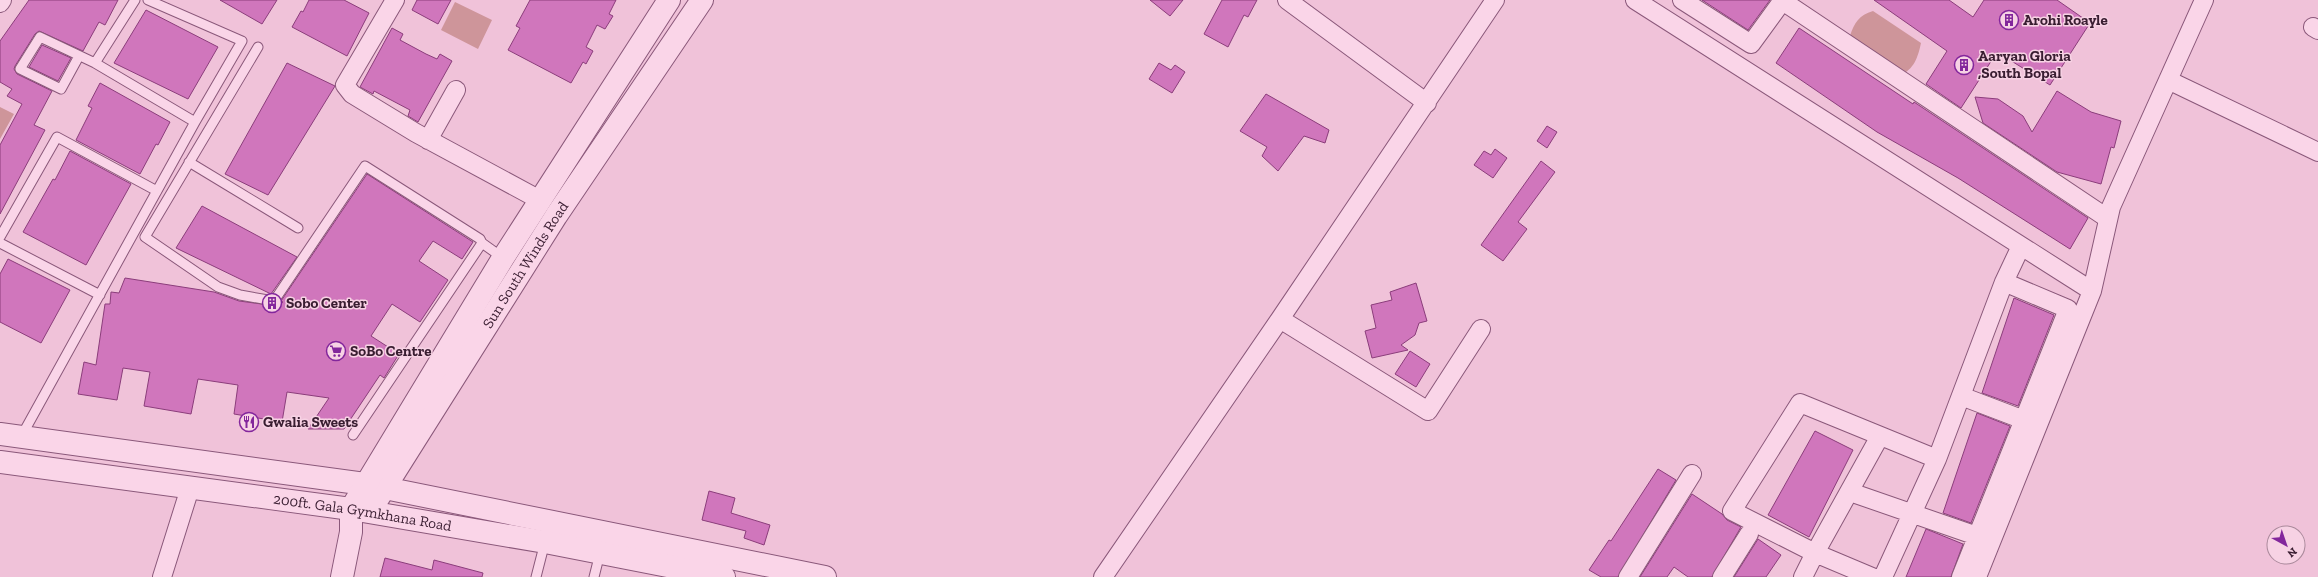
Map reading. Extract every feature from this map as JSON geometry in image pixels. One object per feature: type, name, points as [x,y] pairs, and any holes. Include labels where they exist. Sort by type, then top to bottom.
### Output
[{"type":"street","points":[[395,0],[345,84],[352,94],[428,140],[540,200]]},
{"type":"street","points":[[375,487],[503,258],[669,0]]},
{"type":"street","name":"Sun South Winds Road","points":[[342,577],[351,532],[360,511],[702,0]]},
{"type":"street","points":[[1287,0],[1427,103]]},
{"type":"street","points":[[1103,577],[1427,103],[1495,0]]},
{"type":"street","points":[[1635,0],[1655,5],[2020,246],[2092,291]]},
{"type":"street","points":[[1682,0],[1751,44],[1786,3],[2107,218]]},
{"type":"street","points":[[1977,577],[2092,291],[2107,218],[2204,0]]},
{"type":"street","points":[[2168,80],[2318,152]]},
{"type":"street","points":[[428,140],[456,90]]},
{"type":"street","points":[[1883,577],[1937,459],[2004,282],[2020,246]]},
{"type":"street","points":[[1961,577],[2068,309],[2004,282]]},
{"type":"street","points":[[1280,319],[1428,411],[1481,329]]},
{"type":"street","points":[[1961,396],[2024,420]]},
{"type":"street","points":[[1872,577],[1815,553],[1732,511],[1800,403],[1937,459]]},
{"type":"street","points":[[0,434],[375,487],[825,577]]},
{"type":"street","points":[[1803,577],[1880,436]]},
{"type":"street","name":"200ft. Gala Gymkhana Road","points":[[0,462],[360,511],[545,542],[600,553],[674,572],[724,577]]},
{"type":"street","points":[[1628,577],[1692,474]]},
{"type":"street","points":[[162,577],[190,488]]},
{"type":"street","points":[[1850,492],[1977,536]]},
{"type":"street","points":[[1722,577],[1749,534]]},
{"type":"lane","points":[[95,63],[135,0]]},
{"type":"lane","points":[[21,437],[195,122],[242,41],[148,0]]},
{"type":"lane","points":[[79,56],[61,89],[20,69],[40,37],[95,63],[195,122]]},
{"type":"lane","points":[[258,47],[144,237],[218,287],[240,295],[274,301],[365,166],[480,239],[482,243],[503,258]]},
{"type":"lane","points":[[0,238],[56,137],[157,191]]},
{"type":"lane","points":[[189,162],[298,228]]},
{"type":"lane","points":[[0,243],[100,295]]},
{"type":"lane","points":[[353,435],[482,243]]},
{"type":"lane","points":[[536,577],[545,542]]},
{"type":"lane","points":[[594,577],[600,553]]},
{"type":"shaded area","points":[[455,2],[492,20],[478,49],[441,30]]},
{"type":"shaded area","points":[[1873,11],[1921,43],[1915,62],[1905,73],[1900,75],[1850,36],[1853,27],[1858,20],[1864,15]]},
{"type":"shaded area","points":[[0,107],[14,114],[0,139]]},
{"type":"building","points":[[29,0],[118,0],[105,25],[99,22],[83,51],[39,31],[35,34],[15,66],[14,69],[17,74],[52,91],[34,125],[45,130],[0,214],[0,145],[22,104],[7,96],[12,89],[0,82],[0,41]]},
{"type":"building","points":[[220,0],[277,0],[262,24]]},
{"type":"building","points":[[309,0],[344,0],[369,13],[347,56],[292,27],[301,11],[303,12]]},
{"type":"building","points":[[417,0],[451,0],[438,24],[412,10]]},
{"type":"building","points":[[530,0],[616,0],[609,14],[613,16],[605,29],[597,25],[586,47],[593,51],[586,64],[583,62],[571,83],[508,50],[520,28],[516,26]]},
{"type":"building","points":[[1150,0],[1183,0],[1170,16]]},
{"type":"building","points":[[1222,0],[1257,0],[1248,17],[1244,15],[1228,47],[1204,34]]},
{"type":"building","points":[[1702,0],[1770,0],[1748,30]]},
{"type":"building","points":[[1874,0],[1949,0],[1973,17],[1984,0],[2057,0],[2090,23],[2050,85],[1997,52],[1961,108],[1926,84],[1947,51]]},
{"type":"building","points":[[146,10],[218,47],[188,99],[114,63]]},
{"type":"building","points":[[392,28],[403,34],[400,40],[437,59],[440,54],[452,61],[418,122],[408,116],[410,110],[374,91],[373,94],[360,87]]},
{"type":"building","points":[[1799,28],[1913,104],[1914,102],[2088,218],[2070,249],[1958,178],[1877,132],[1776,63]]},
{"type":"building","points":[[42,45],[71,58],[58,81],[29,67]]},
{"type":"building","points":[[287,63],[335,86],[268,195],[225,174]]},
{"type":"building","points":[[1159,63],[1171,70],[1175,65],[1185,72],[1172,93],[1149,79]]},
{"type":"building","points":[[100,83],[170,122],[140,174],[76,140],[92,108],[88,106]]},
{"type":"building","points":[[2057,91],[2091,112],[2121,121],[2114,148],[2111,147],[2101,184],[2057,172],[1983,123],[1975,97],[1998,99],[2023,116],[2032,132]]},
{"type":"building","points":[[1266,94],[1329,130],[1325,143],[1304,136],[1278,171],[1262,156],[1267,147],[1240,131]]},
{"type":"building","points":[[1547,126],[1557,132],[1547,148],[1537,141]]},
{"type":"building","points":[[1495,149],[1507,158],[1493,178],[1474,165],[1484,151],[1491,155]]},
{"type":"building","points":[[70,151],[131,184],[86,265],[23,232],[53,179],[55,180]]},
{"type":"building","points":[[1541,161],[1555,172],[1518,222],[1527,229],[1503,261],[1481,245]]},
{"type":"building","name":"Sobo Center","points":[[367,174],[473,242],[462,259],[433,241],[419,261],[448,280],[420,322],[392,304],[371,336],[399,354],[384,378],[380,375],[344,429],[308,429],[329,398],[287,392],[282,422],[234,414],[238,385],[198,379],[191,414],[144,406],[150,372],[123,368],[117,400],[78,394],[84,362],[96,365],[105,304],[110,304],[111,292],[119,293],[125,278],[214,292],[239,301],[277,306],[283,302],[281,301]]},
{"type":"building","points":[[202,206],[297,257],[271,294],[176,248]]},
{"type":"building","points":[[8,259],[70,290],[41,343],[0,322],[0,274]]},
{"type":"building","points":[[1416,283],[1427,321],[1419,323],[1415,335],[1401,345],[1408,350],[1372,358],[1365,331],[1376,328],[1371,305],[1392,300],[1390,292]]},
{"type":"building","points":[[2014,298],[2054,315],[2018,406],[1982,393]]},
{"type":"building","points":[[1410,351],[1430,364],[1416,387],[1395,374]]},
{"type":"building","points":[[1977,413],[2010,426],[1971,523],[1943,513]]},
{"type":"building","points":[[1815,431],[1853,450],[1809,537],[1768,515]]},
{"type":"building","points":[[1658,469],[1676,480],[1618,577],[1601,577],[1589,570],[1609,540],[1611,541]]},
{"type":"building","points":[[709,491],[735,498],[731,513],[770,525],[764,545],[744,538],[746,531],[702,520]]},
{"type":"building","points":[[1692,494],[1722,514],[1727,520],[1741,527],[1712,577],[1688,577],[1674,567],[1667,577],[1640,577]]},
{"type":"building","points":[[1926,529],[1963,544],[1951,577],[1906,577]]},
{"type":"building","points":[[1758,539],[1781,555],[1766,577],[1734,577]]},
{"type":"building","points":[[385,558],[432,570],[434,560],[483,573],[482,577],[380,577]]},
{"type":"place","name":"Arohi Roayle","points":[[2009,20]]},
{"type":"place","name":"Aaryan Gloria ,South Bopal","points":[[1964,65]]},
{"type":"place","name":"Sobo Center","points":[[272,303]]},
{"type":"place","name":"SoBo Centre","points":[[336,351]]},
{"type":"place","name":"Gwalia Sweets","points":[[249,422]]}]
